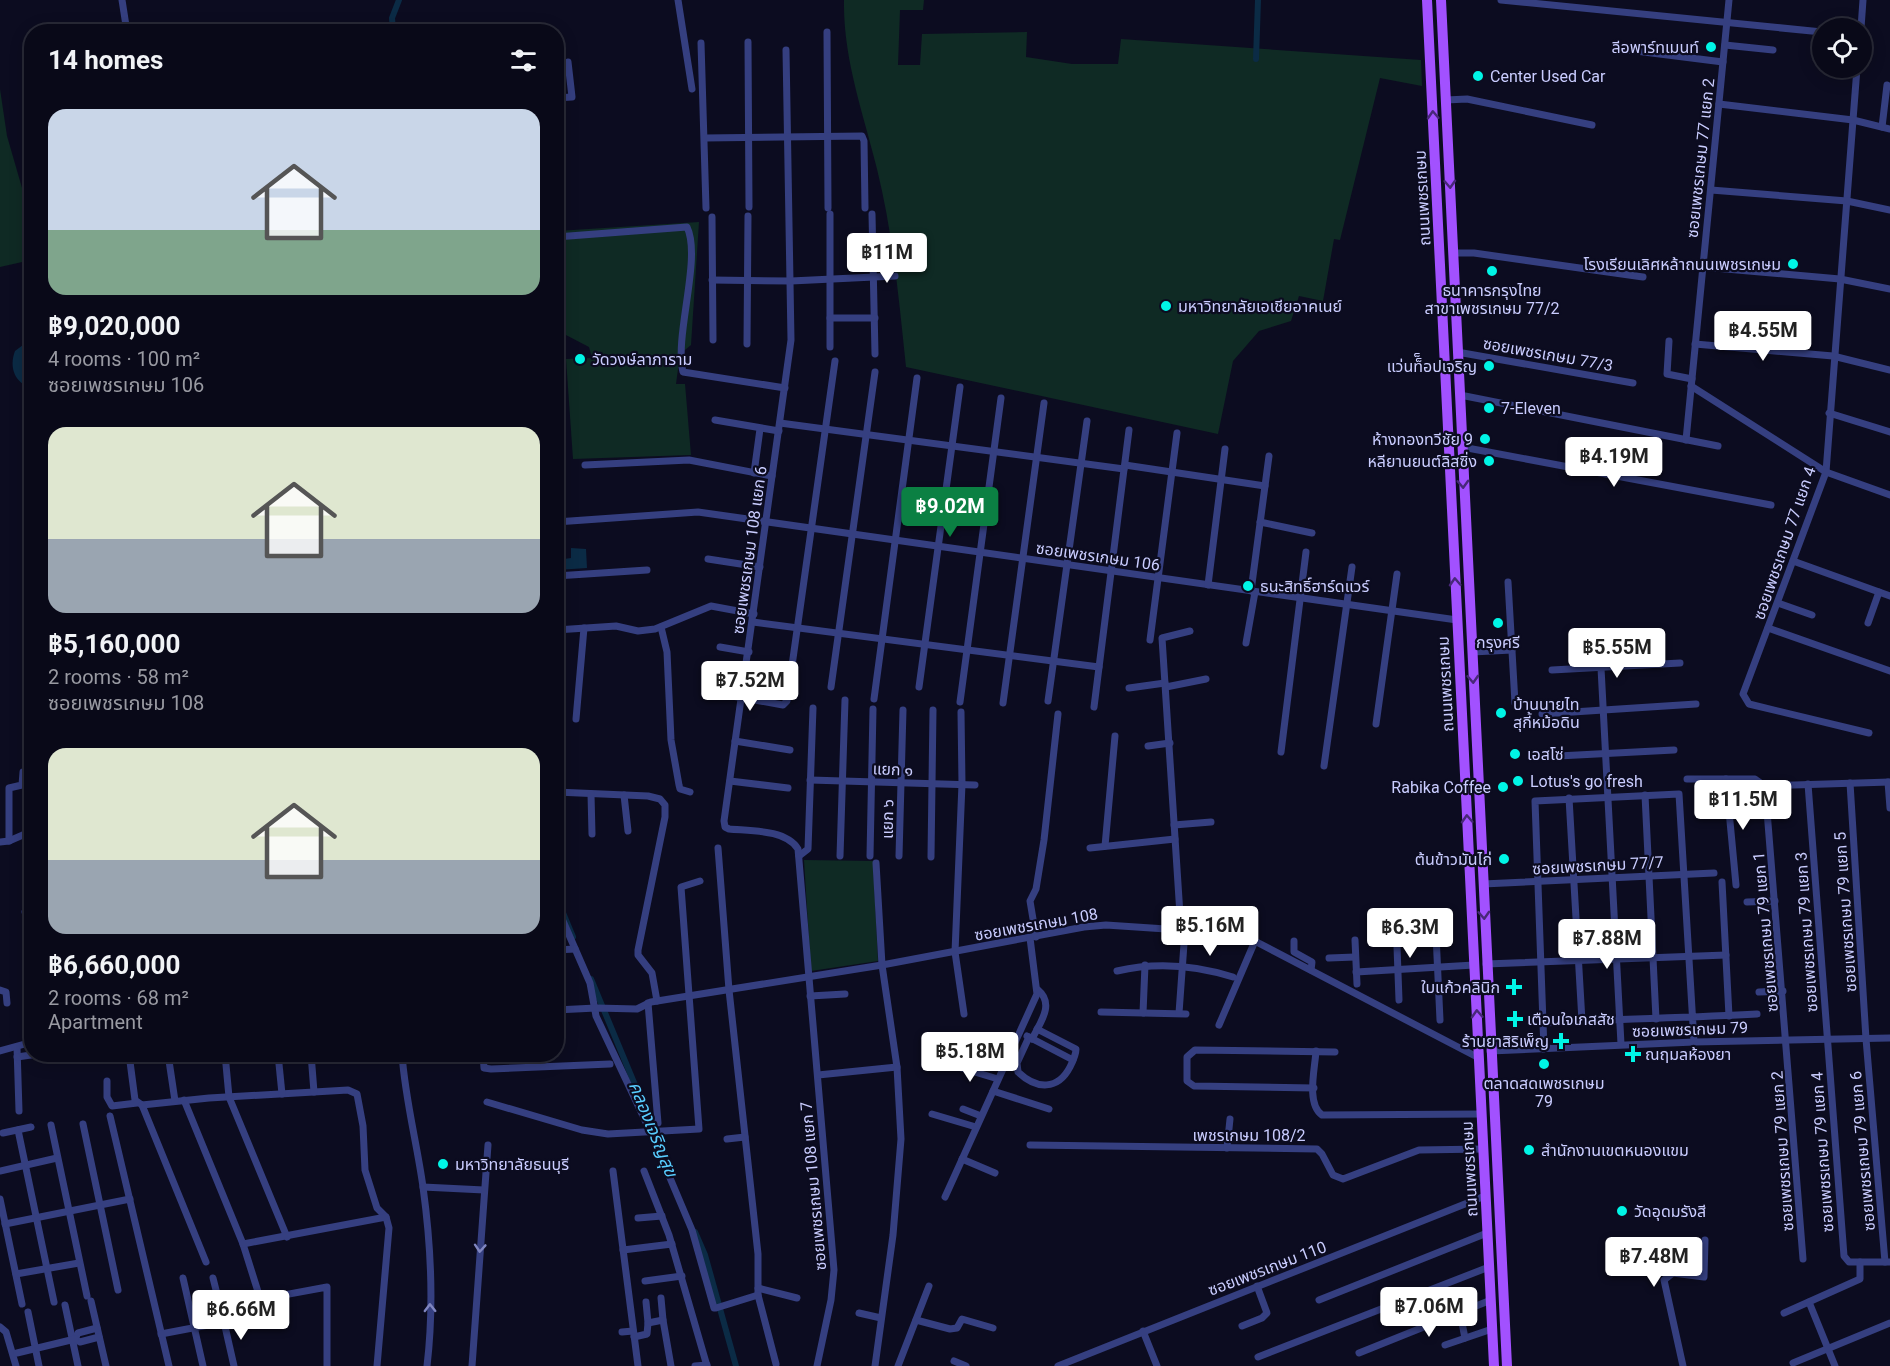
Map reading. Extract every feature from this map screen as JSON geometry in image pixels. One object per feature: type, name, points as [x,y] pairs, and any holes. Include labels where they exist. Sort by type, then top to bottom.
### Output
[{"type":"main road","name":"ถนนเพชรเกษม","points":[[1427,0],[1494,1366]]},
{"type":"main road","name":"ถนนเพชรเกษม","points":[[1441,0],[1507,1366]]},
{"type":"main road","points":[[1430,64],[1444,64]]},
{"type":"main road","points":[[1446,393],[1460,395]]},
{"type":"main road","points":[[1491,1300],[1503,1299]]},
{"type":"street","points":[[122,0],[126,24]]},
{"type":"street","points":[[678,0],[692,89]]},
{"type":"street","points":[[1501,0],[1812,31]]},
{"type":"street","name":"ซอยเพชรเกษม 77 แยก 2","points":[[1686,440],[1729,0]]},
{"type":"street","points":[[1862,18],[1863,0]]},
{"type":"street","points":[[827,32],[830,347]]},
{"type":"street","points":[[747,344],[748,42]]},
{"type":"street","points":[[701,43],[706,208]]},
{"type":"street","points":[[1725,45],[1773,50]]},
{"type":"street","name":"ซอยเพชรเกษม 108 แยก 6","points":[[786,50],[791,281],[789,356],[725,827],[784,837],[795,844],[799,856]]},
{"type":"street","points":[[1620,50],[1723,62]]},
{"type":"street","points":[[564,98],[572,97],[568,62]]},
{"type":"street","name":"ซอยเพชรเกษม 77 แยก 4","points":[[1856,78],[1833,356],[1826,472],[1743,694],[1744,700],[1749,704],[1869,733]]},
{"type":"street","points":[[1719,104],[1853,120],[1886,128],[1887,85]]},
{"type":"street","points":[[1446,100],[1467,99],[1592,125]]},
{"type":"street","points":[[705,138],[828,136],[864,138],[865,208]]},
{"type":"street","points":[[1711,190],[1847,201],[1890,210]]},
{"type":"street","points":[[872,214],[875,354]]},
{"type":"street","points":[[712,216],[713,340]]},
{"type":"street","points":[[564,236],[687,227],[691,235],[683,372],[785,388]]},
{"type":"street","points":[[1453,253],[1474,253],[1643,277]]},
{"type":"street","points":[[1703,267],[1840,279],[1890,289]]},
{"type":"street","points":[[712,280],[791,281],[896,276]]},
{"type":"street","points":[[830,318],[875,318]]},
{"type":"street","points":[[1669,340],[1667,374],[1691,382],[1826,472],[1890,495]]},
{"type":"street","points":[[1695,344],[1833,356],[1890,370]]},
{"type":"street","name":"ซอยเพชรเกษม 77/3","points":[[1457,352],[1633,383]]},
{"type":"street","points":[[715,693],[786,704],[834,361]]},
{"type":"street","points":[[831,687],[875,372]]},
{"type":"street","points":[[874,699],[897,542],[917,378]]},
{"type":"street","points":[[919,687],[936,547],[960,387]]},
{"type":"street","points":[[1460,395],[1718,446]]},
{"type":"street","points":[[960,702],[982,554],[1001,398]]},
{"type":"street","points":[[1003,703],[1044,403]]},
{"type":"street","points":[[1829,413],[1890,432]]},
{"type":"street","points":[[715,420],[760,429],[780,427],[825,429],[1081,465],[1124,467],[1265,486]]},
{"type":"street","points":[[1048,700],[1087,420]]},
{"type":"street","points":[[754,473],[760,429]]},
{"type":"street","points":[[1094,707],[1129,430]]},
{"type":"street","points":[[1150,640],[1177,433]]},
{"type":"street","points":[[1462,447],[1771,505]]},
{"type":"street","points":[[1208,585],[1225,449]]},
{"type":"street","points":[[1246,643],[1269,456]]},
{"type":"street","points":[[585,465],[689,460],[772,476]]},
{"type":"street","name":"ซอยเพชรเกษม 106","points":[[564,521],[698,512],[1457,620]]},
{"type":"street","points":[[1260,522],[1312,533]]},
{"type":"street","points":[[1281,752],[1306,552]]},
{"type":"street","points":[[708,560],[760,567]]},
{"type":"street","points":[[1793,561],[1890,596]]},
{"type":"street","points":[[1324,766],[1352,567]]},
{"type":"street","points":[[564,575],[648,570]]},
{"type":"street","points":[[1376,724],[1397,574]]},
{"type":"street","points":[[1508,582],[1515,703]]},
{"type":"street","points":[[1868,622],[1879,592]]},
{"type":"street","points":[[1778,603],[1812,615]]},
{"type":"street","points":[[564,629],[617,626],[638,631],[661,627],[711,606],[797,628],[1099,667]]},
{"type":"street","points":[[661,627],[667,652],[671,740],[679,785],[681,789],[690,792]]},
{"type":"street","points":[[576,719],[584,628]]},
{"type":"street","points":[[1768,628],[1890,671]]},
{"type":"street","points":[[1101,1012],[1182,1013],[1183,930],[1162,638],[1190,631]]},
{"type":"street","points":[[720,647],[749,652]]},
{"type":"street","points":[[1472,652],[1512,650]]},
{"type":"street","points":[[1552,670],[1680,663]]},
{"type":"street","points":[[1601,668],[1621,1044]]},
{"type":"street","points":[[1129,688],[1206,679]]},
{"type":"street","points":[[840,856],[845,700]]},
{"type":"street","points":[[1542,714],[1696,704]]},
{"type":"street","points":[[808,977],[799,856],[808,849],[813,708]]},
{"type":"street","points":[[870,856],[873,709]]},
{"type":"street","name":"แยก ๖","points":[[899,856],[903,710]]},
{"type":"street","points":[[931,857],[933,711]]},
{"type":"street","points":[[962,712],[962,784],[955,952],[964,1014]]},
{"type":"street","points":[[945,1197],[1038,990],[1030,901],[1036,889],[1044,840],[1058,714]]},
{"type":"street","points":[[1106,846],[1115,736]]},
{"type":"street","points":[[735,741],[790,750]]},
{"type":"street","points":[[1148,746],[1170,743]]},
{"type":"street","points":[[1558,756],[1674,750]]},
{"type":"street","points":[[9,841],[9,788],[11,785],[22,785],[23,772]]},
{"type":"street","points":[[1687,779],[1755,779],[1766,786],[1889,782],[1890,808]]},
{"type":"street","points":[[1725,779],[1736,885]]},
{"type":"street","name":"แยก ๑","points":[[810,780],[975,785]]},
{"type":"street","points":[[730,781],[788,788]]},
{"type":"street","name":"ซอยเพชรเกษม 79 แยก 5","points":[[1850,783],[1866,1039]]},
{"type":"street","name":"ซอยเพชรเกษม 79 แยก 3","points":[[1808,784],[1827,1041]]},
{"type":"street","name":"ซอยเพชรเกษม 79 แยก 1","points":[[1766,786],[1787,1041]]},
{"type":"street","points":[[564,792],[660,799],[665,805],[665,817],[638,950],[638,956],[652,973],[657,1001]]},
{"type":"street","points":[[591,794],[592,834]]},
{"type":"street","points":[[1544,1049],[1535,801],[1607,796],[1679,794],[1686,874],[1694,1042]]},
{"type":"street","points":[[624,795],[628,831]]},
{"type":"street","points":[[1645,795],[1656,1019]]},
{"type":"street","points":[[1569,798],[1581,1021]]},
{"type":"street","points":[[1174,825],[1210,822]]},
{"type":"street","points":[[0,842],[24,834]]},
{"type":"street","points":[[1090,848],[1175,839]]},
{"type":"street","points":[[718,848],[729,990],[758,1254],[758,1291],[776,1364]]},
{"type":"street","points":[[876,863],[882,965],[897,1067],[901,1139],[893,1236],[881,1318],[877,1366]]},
{"type":"street","name":"ซอยเพชรเกษม 77/7","points":[[1483,884],[1714,873]]},
{"type":"street","points":[[487,1102],[582,1130],[608,1134],[663,1133],[697,1130],[701,1127],[681,887],[700,881]]},
{"type":"street","points":[[1722,882],[1729,1016]]},
{"type":"street","points":[[1747,902],[1775,901]]},
{"type":"street","points":[[1435,913],[1440,1020]]},
{"type":"street","points":[[1396,920],[1399,1000]]},
{"type":"street","points":[[564,924],[590,983],[595,1008],[653,1133],[692,1230],[718,1307],[758,1291],[797,1298]]},
{"type":"street","name":"ซอยเพชรเกษม 108","points":[[564,1010],[610,1008],[637,1010],[648,1003],[657,1001],[882,965],[1106,925],[1238,935],[1256,941],[1479,1058]]},
{"type":"street","points":[[1355,940],[1357,984]]},
{"type":"street","points":[[1220,1025],[1256,941]]},
{"type":"street","points":[[1294,941],[1294,952],[1312,962],[1311,970]]},
{"type":"street","points":[[564,950],[575,949]]},
{"type":"street","points":[[1486,964],[1616,957],[1726,955]]},
{"type":"street","points":[[1329,958],[1356,957]]},
{"type":"street","points":[[1143,1013],[1145,965]]},
{"type":"street","points":[[1117,971],[1145,965],[1205,968],[1233,976]]},
{"type":"street","points":[[1356,972],[1474,965]]},
{"type":"street","name":"ซอยเพชรเกษม 108 แยก 7","points":[[808,977],[834,1285],[817,1366]]},
{"type":"street","points":[[0,990],[6,992],[7,1003]]},
{"type":"street","points":[[1037,1029],[1074,1046],[1077,1052],[1065,1078],[1053,1086],[1020,1075],[1017,1063],[1037,1029],[1047,1000],[1038,990]]},
{"type":"street","points":[[1759,992],[1783,991]]},
{"type":"street","points":[[810,996],[844,994]]},
{"type":"street","points":[[648,1003],[658,1123]]},
{"type":"street","points":[[1543,1023],[1619,1018],[1656,1019],[1757,1014]]},
{"type":"street","points":[[1020,1032],[1073,1060]]},
{"type":"street","name":"ซอยเพชรเกษม 79","points":[[1490,1051],[1621,1044],[1890,1038]]},
{"type":"street","name":"ซอยเพชรเกษม 79 แยก 6","points":[[1866,1039],[1887,1262]]},
{"type":"street","points":[[965,1041],[1010,1054]]},
{"type":"street","name":"ซอยเพชรเกษม 79 แยก 2","points":[[1787,1041],[1803,1259]]},
{"type":"street","name":"ซอยเพชรเกษม 79 แยก 4","points":[[1827,1041],[1846,1261],[1860,1262]]},
{"type":"street","points":[[0,1051],[24,1045]]},
{"type":"street","points":[[17,1047],[19,1111]]},
{"type":"street","points":[[1314,1088],[1194,1086],[1187,1080],[1186,1061],[1189,1052],[1194,1050],[1335,1052]]},
{"type":"street","points":[[1316,1051],[1314,1107],[1328,1116],[1482,1114]]},
{"type":"street","points":[[17,1057],[24,1056]]},
{"type":"street","points":[[131,1062],[139,1104],[207,1262]]},
{"type":"street","points":[[169,1062],[175,1101]]},
{"type":"street","points":[[226,1062],[229,1097],[287,1237]]},
{"type":"street","points":[[279,1062],[282,1094]]},
{"type":"street","points":[[312,1062],[315,1092]]},
{"type":"street","points":[[403,1062],[423,1187],[428,1238],[430,1310],[427,1366]]},
{"type":"street","points":[[484,1062],[484,1068],[491,1069],[610,1064]]},
{"type":"street","points":[[948,1064],[998,1079]]},
{"type":"street","points":[[818,1075],[897,1067]]},
{"type":"street","points":[[107,1081],[107,1097],[112,1106],[348,1090],[357,1094],[363,1126],[365,1170],[377,1208],[386,1217],[388,1252],[377,1366]]},
{"type":"street","points":[[993,1091],[1048,1109]]},
{"type":"street","points":[[184,1100],[243,1244],[260,1298]]},
{"type":"street","points":[[963,1108],[981,1116]]},
{"type":"street","points":[[932,1113],[976,1127]]},
{"type":"street","points":[[110,1116],[169,1366]]},
{"type":"street","points":[[1227,1148],[1230,1119]]},
{"type":"street","points":[[83,1124],[118,1290]]},
{"type":"street","points":[[51,1125],[79,1263],[106,1366]]},
{"type":"street","points":[[3,1133],[31,1127]]},
{"type":"street","points":[[18,1130],[34,1218],[54,1302]]},
{"type":"street","points":[[727,1139],[745,1137]]},
{"type":"street","points":[[472,1366],[488,1144]]},
{"type":"street","name":"เพชรเกษม 108/2","points":[[1030,1145],[1317,1149],[1333,1175],[1343,1179],[1419,1150],[1483,1149]]},
{"type":"street","points":[[0,1171],[57,1158]]},
{"type":"street","points":[[962,1159],[994,1173]]},
{"type":"street","points":[[613,1171],[638,1366]]},
{"type":"street","points":[[644,1171],[672,1245],[707,1365],[695,1366]]},
{"type":"street","points":[[423,1187],[484,1190]]},
{"type":"street","name":"ซอยเพชรเกษม 110","points":[[1058,1366],[1485,1196]]},
{"type":"street","points":[[0,1199],[22,1304]]},
{"type":"street","points":[[3,1222],[130,1199]]},
{"type":"street","points":[[638,1218],[662,1216]]},
{"type":"street","points":[[243,1244],[386,1217]]},
{"type":"street","points":[[1319,1300],[1487,1233]]},
{"type":"street","points":[[1683,1366],[1665,1280],[1673,1273],[1704,1276],[1705,1240]]},
{"type":"street","points":[[623,1250],[672,1245]]},
{"type":"street","points":[[1784,1313],[1860,1279],[1860,1262],[1887,1262]]},
{"type":"street","points":[[16,1274],[79,1263]]},
{"type":"street","points":[[1257,1357],[1489,1267]]},
{"type":"street","points":[[645,1281],[682,1276]]},
{"type":"street","points":[[183,1278],[203,1366]]},
{"type":"street","points":[[213,1278],[234,1366]]},
{"type":"street","points":[[898,1366],[929,1286]]},
{"type":"street","points":[[1242,1326],[1262,1318],[1267,1313],[1257,1286]]},
{"type":"street","points":[[246,1302],[327,1287],[327,1366]]},
{"type":"street","points":[[660,1298],[670,1366]]},
{"type":"street","points":[[1359,1353],[1491,1300]]},
{"type":"street","points":[[622,1332],[647,1334],[646,1302]]},
{"type":"street","points":[[1809,1302],[1835,1366]]},
{"type":"street","points":[[65,1305],[78,1366]]},
{"type":"street","points":[[28,1312],[39,1366]]},
{"type":"street","points":[[859,1313],[881,1318]]},
{"type":"street","points":[[1461,1318],[1465,1338]]},
{"type":"street","points":[[916,1320],[954,1330],[962,1319],[993,1328]]},
{"type":"street","points":[[648,1323],[663,1320]]},
{"type":"street","points":[[162,1334],[224,1322]]},
{"type":"street","points":[[1793,1362],[1890,1323]]},
{"type":"street","points":[[0,1327],[6,1332],[16,1366]]},
{"type":"street","points":[[73,1339],[78,1333],[97,1328]]},
{"type":"street","points":[[1444,1345],[1492,1329]]},
{"type":"street","points":[[1143,1331],[1157,1366]]},
{"type":"street","points":[[17,1353],[73,1339],[80,1342],[99,1337]]},
{"type":"street","points":[[954,1361],[966,1366]]},
{"type":"green space","points":[[844,0],[924,0],[923,10],[900,10],[898,65],[920,65],[922,34],[1027,32],[1026,57],[1072,64],[1118,64],[1121,39],[1421,60],[1422,86],[1380,78],[1340,240],[1334,239],[1323,301],[1299,296],[1291,321],[1259,331],[1233,361],[1218,434],[906,367],[887,218],[850,64]]},
{"type":"green space","points":[[0,89],[7,136],[24,195],[24,262],[0,267]]},
{"type":"green space","points":[[699,222],[691,345],[680,354],[676,384],[685,384],[691,455],[573,459],[566,359],[592,358],[589,347],[564,334],[564,231]]},
{"type":"green space","points":[[804,860],[873,861],[878,961],[811,971]]},
{"type":"water","points":[[24,344],[24,384],[14,373],[15,351]]},
{"type":"water","points":[[571,548],[586,549],[587,568],[564,570],[564,559],[571,558]]},
{"type":"waterway","name":"คลองเจริญสุข","points":[[392,24],[392,18],[399,0]]},
{"type":"waterway","points":[[1256,59],[1258,0]]},
{"type":"waterway","name":"คลองเจริญสุข","points":[[564,915],[573,937]]},
{"type":"waterway","name":"คลองเจริญสุข","points":[[591,979],[662,1150]]},
{"type":"waterway","name":"คลองเจริญสุข","points":[[695,1232],[705,1255],[736,1366]]},
{"type":"place","name":"ลีอพาร์ทเมนท์","points":[[1711,47]]},
{"type":"place","name":"Center Used Car","points":[[1478,76]]},
{"type":"place","name":"โรงเรียนเลิศหล้าถนนเพชรเกษม","points":[[1793,264]]},
{"type":"place","name":"ธนาคารกรุงไทย สาขาเพชรเกษม 77/2","points":[[1492,271]]},
{"type":"place","name":"มหาวิทยาลัยเอเชียอาคเนย์","points":[[1166,306]]},
{"type":"place","name":"วัดวงษ์ลาภาราม","points":[[580,359]]},
{"type":"place","name":"แว่นท็็อปเจริญ","points":[[1489,366]]},
{"type":"place","name":"7-Eleven","points":[[1489,408]]},
{"type":"place","name":"ห้างทองทวีชัย 9","points":[[1485,439]]},
{"type":"place","name":"หลียานยนต์ลิสซิ่ง","points":[[1489,461]]},
{"type":"place","name":"ธนะสิทธิ์ฮาร์ดแวร์","points":[[1248,586]]},
{"type":"place","name":"กรุงศรี","points":[[1498,623]]},
{"type":"place","name":"บ้านนายไท สุกี้หม้อดิน","points":[[1501,713]]},
{"type":"place","name":"เอสโซ่","points":[[1515,754]]},
{"type":"place","name":"Lotus's go fresh","points":[[1518,781]]},
{"type":"place","name":"Rabika Coffee","points":[[1503,787]]},
{"type":"place","name":"ต้นข้าวมันไก่","points":[[1504,859]]},
{"type":"place","name":"ใบแก้วคลินิก","points":[[1514,987]]},
{"type":"place","name":"เตือนใจเภสสัช","points":[[1515,1019]]},
{"type":"place","name":"ร้านยาสิริเพ็ญ","points":[[1561,1041]]},
{"type":"place","name":"ณฤมลห้องยา","points":[[1633,1054]]},
{"type":"place","name":"ตลาดสดเพชรเกษม 79","points":[[1544,1064]]},
{"type":"place","name":"สำนักงานเขตหนองแขม","points":[[1529,1150]]},
{"type":"place","name":"มหาวิทยาลัยธนบุรี","points":[[443,1164]]},
{"type":"place","name":"วัดอุดมรังสี","points":[[1622,1211]]}]
